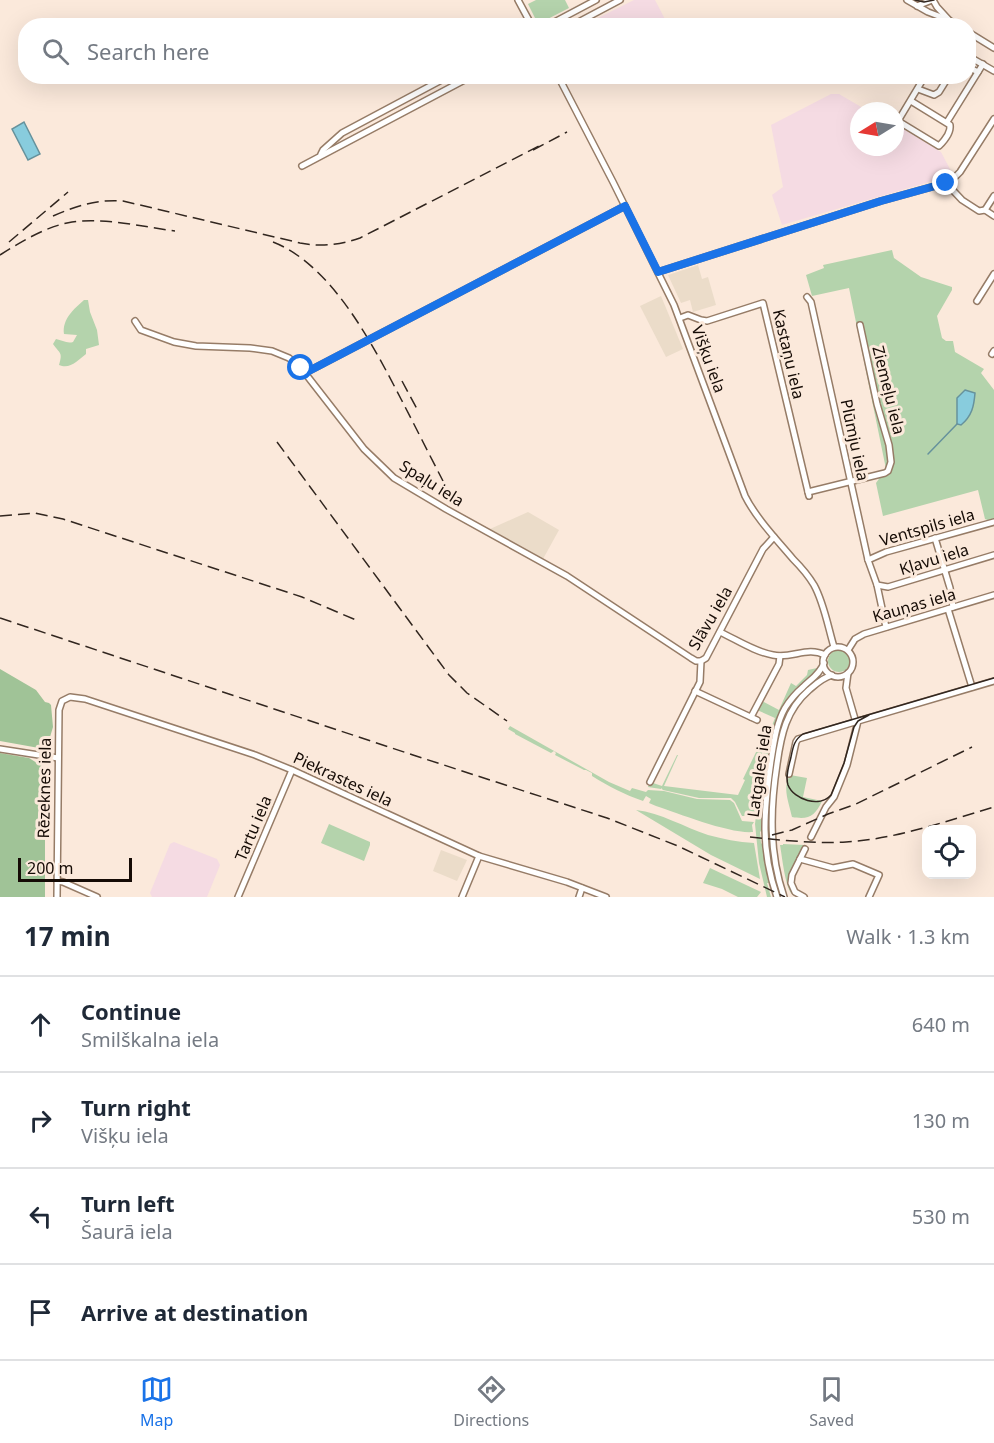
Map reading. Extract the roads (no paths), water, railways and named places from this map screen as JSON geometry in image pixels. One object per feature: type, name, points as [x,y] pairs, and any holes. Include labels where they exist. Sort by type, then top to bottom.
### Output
[{"type":"street","points":[[518,0],[527,18]]},
{"type":"street","points":[[562,18],[596,0]]},
{"type":"street","points":[[586,18],[621,0]]},
{"type":"street","points":[[907,0],[944,18]]},
{"type":"street","points":[[918,6],[932,0],[947,18]]},
{"type":"street","points":[[976,36],[994,48]]},
{"type":"street","points":[[976,60],[994,71]]},
{"type":"street","points":[[976,75],[983,64]]},
{"type":"street","points":[[320,156],[323,150],[342,133],[435,84]]},
{"type":"street","points":[[302,166],[457,84]]},
{"type":"street","name":"Višķu iela","points":[[562,84],[680,318],[745,496],[774,537],[814,585],[834,647]]},
{"type":"street","points":[[904,112],[921,84]]},
{"type":"street","points":[[918,89],[934,95],[944,84]]},
{"type":"street","points":[[947,123],[971,84]]},
{"type":"street","points":[[431,86],[432,92],[436,95]]},
{"type":"street","points":[[904,126],[939,146],[950,129],[950,125],[911,101]]},
{"type":"street","points":[[658,272],[881,201],[946,183],[960,172],[994,119]]},
{"type":"street","points":[[342,133],[342,138],[347,143]]},
{"type":"street","points":[[946,183],[962,200],[979,211],[985,210],[994,216]]},
{"type":"street","points":[[985,210],[994,196]]},
{"type":"street","points":[[305,373],[625,206]]},
{"type":"street","points":[[977,301],[994,274]]},
{"type":"street","name":"Plūmju iela","points":[[807,297],[811,302],[868,560],[879,585],[886,627]]},
{"type":"street","name":"Kastaņu iela","points":[[680,318],[688,315],[707,321],[763,303],[808,494],[850,480]]},
{"type":"street","name":"Spaļu iela","points":[[135,321],[141,330],[174,342],[196,346],[264,349],[281,353],[305,373],[364,449],[394,478],[567,576],[691,658],[701,661]]},
{"type":"street","name":"Ziemeļu iela","points":[[850,480],[885,473],[891,462],[889,445],[877,404],[860,325]]},
{"type":"street","name":"Ventspils iela","points":[[868,560],[886,552],[994,522]]},
{"type":"street","name":"Slāvu iela","points":[[650,782],[700,682],[701,661],[706,658],[763,549],[774,537]]},
{"type":"street","points":[[935,538],[945,569],[951,608],[972,687]]},
{"type":"street","name":"Kļavu iela","points":[[879,585],[888,587],[994,555]]},
{"type":"street","name":"Kauņas iela","points":[[848,650],[857,637],[994,595]]},
{"type":"street","points":[[720,632],[762,652],[780,656],[810,651],[825,656]]},
{"type":"street","points":[[833,675],[843,676],[852,668],[852,655],[842,647],[830,649],[825,656],[824,663],[827,671],[846,688]]},
{"type":"street","points":[[695,691],[754,719],[779,664],[780,656]]},
{"type":"street","name":"Latgales iela","points":[[777,897],[767,860],[764,828],[766,791],[775,734],[787,705],[798,691],[819,673],[824,663]]},
{"type":"street","points":[[848,673],[846,688],[855,719],[858,721]]},
{"type":"street","name":"Latgales iela","points":[[784,897],[775,863],[771,826],[773,792],[781,738],[787,718],[799,700],[821,680],[833,675]]},
{"type":"street","points":[[789,774],[796,742],[802,737],[994,681]]},
{"type":"street","name":"Rēzeknes iela","points":[[57,897],[59,710],[62,701],[66,698]]},
{"type":"street","name":"Piekrastes iela","points":[[66,698],[85,699],[255,755],[479,856],[606,897]]},
{"type":"street","points":[[811,837],[826,807],[834,797],[847,765],[858,721]]},
{"type":"street","points":[[0,749],[58,758]]},
{"type":"street","name":"Tartu iela","points":[[238,897],[292,770]]},
{"type":"street","points":[[804,897],[795,892],[791,883],[792,875],[805,849]]},
{"type":"street","points":[[462,897],[479,856]]},
{"type":"street","points":[[800,859],[833,868],[853,864],[879,875],[869,897]]},
{"type":"street","points":[[57,881],[97,897]]},
{"type":"street","points":[[579,897],[582,888]]},
{"type":"water","points":[[24,122],[40,154],[28,160],[12,129]]},
{"type":"water","points":[[965,390],[975,393],[975,398],[970,414],[961,425],[957,424],[957,398]]},
{"type":"waterway","points":[[928,454],[957,424]]},
{"type":"tram line","points":[[915,0],[924,2],[934,0]]},
{"type":"tram line","points":[[869,715],[858,721],[854,727],[844,763],[831,795],[814,802],[796,795],[788,785],[788,771],[794,744],[803,734],[994,678]]},
{"type":"railway","points":[[533,150],[567,132]]},
{"type":"railway","points":[[53,216],[87,204],[123,201],[300,243],[338,244],[360,238],[539,146]]},
{"type":"railway","points":[[9,242],[68,192]]},
{"type":"railway","points":[[0,255],[26,239],[72,222],[110,222],[175,231]]},
{"type":"railway","points":[[273,242],[294,253],[314,269],[349,309],[377,355],[443,481]]},
{"type":"railway","points":[[402,381],[417,409]]},
{"type":"railway","points":[[277,442],[449,675],[467,693],[507,721]]},
{"type":"railway","points":[[0,516],[35,513],[63,519],[302,597],[356,620]]},
{"type":"railway","points":[[0,618],[607,818],[678,846],[785,897]]},
{"type":"railway","points":[[772,835],[792,830],[856,804],[972,747]]},
{"type":"railway","points":[[750,837],[822,842],[865,840],[921,829],[994,807]]}]
